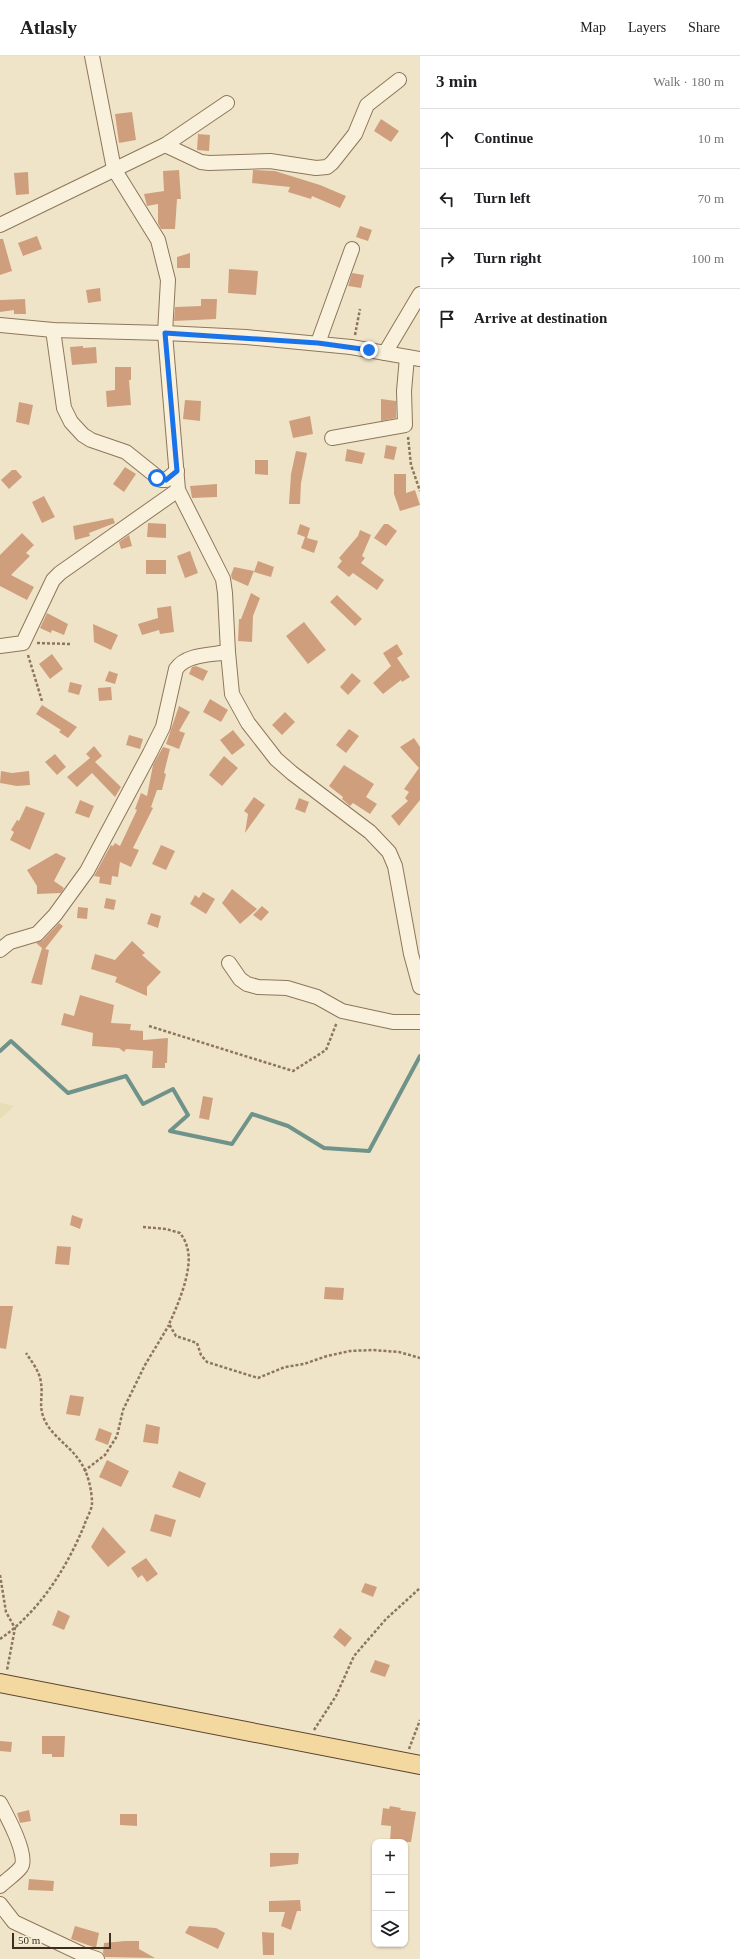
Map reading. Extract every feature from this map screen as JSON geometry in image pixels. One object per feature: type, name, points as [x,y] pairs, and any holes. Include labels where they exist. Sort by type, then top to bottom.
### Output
[{"type":"main road","points":[[2,1684],[412,1764]]},
{"type":"street","points":[[92,56],[114,168],[158,240],[168,280],[165,333],[178,490],[223,579],[232,694],[248,723],[263,744],[292,773],[370,832],[389,852],[395,866],[411,954],[420,987]]},
{"type":"street","points":[[165,145],[201,162],[208,163],[270,161],[316,168],[327,167],[332,163],[355,134],[366,105],[373,98],[399,80]]},
{"type":"street","points":[[0,225],[114,168],[165,145],[227,103]]},
{"type":"street","points":[[318,343],[352,249]]},
{"type":"street","points":[[385,353],[420,294]]},
{"type":"street","points":[[0,325],[53,330],[165,333],[318,343],[414,358],[404,391],[405,425],[332,438]]},
{"type":"street","points":[[53,330],[64,408],[76,429],[91,440],[126,452],[161,480],[166,480],[177,471]]},
{"type":"street","points":[[0,647],[23,643],[53,580],[178,490]]},
{"type":"street","points":[[0,950],[10,942],[37,934],[56,915],[87,871],[163,726],[176,669],[180,663],[188,659],[228,652]]},
{"type":"street","points":[[229,963],[240,979],[247,984],[258,987],[287,988],[317,997],[342,1011],[393,1022],[420,1022]]},
{"type":"street","points":[[0,1803],[10,1821],[23,1855],[23,1861],[22,1867],[0,1886]]},
{"type":"street","points":[[0,1904],[14,1922],[82,1954],[97,1959]]},
{"type":"path","points":[[351,347],[360,309]]},
{"type":"path","points":[[409,441],[411,465],[420,491]]},
{"type":"path","points":[[42,701],[23,643],[71,644]]},
{"type":"path","points":[[148,1026],[293,1071],[326,1050],[342,1011]]},
{"type":"path","points":[[84,1471],[105,1455],[117,1436],[123,1410],[145,1365],[169,1324],[187,1277],[188,1248],[180,1233],[166,1229],[143,1227]]},
{"type":"path","points":[[169,1324],[176,1336],[197,1343],[201,1355],[207,1362],[258,1378],[284,1367],[304,1364],[327,1356],[350,1352],[398,1352],[420,1358]]},
{"type":"path","points":[[0,1639],[15,1628],[40,1602],[74,1549],[92,1504],[81,1463],[53,1431],[43,1416],[40,1398],[41,1383],[37,1370],[26,1353]]},
{"type":"path","points":[[0,1575],[6,1612],[15,1628],[2,1684]]},
{"type":"path","points":[[305,1742],[336,1696],[354,1656],[386,1619],[420,1588]]},
{"type":"path","points":[[412,1764],[420,1720]]},
{"type":"shaded area","points":[[0,1103],[14,1106],[0,1119]]},
{"type":"building","points":[[132,112],[136,140],[119,143],[115,114]]},
{"type":"building","points":[[381,119],[399,131],[391,142],[374,131]]},
{"type":"building","points":[[198,134],[210,135],[209,151],[197,150]]},
{"type":"building","points":[[179,170],[181,199],[177,199],[175,229],[161,229],[158,223],[158,204],[147,206],[144,194],[164,191],[163,171]]},
{"type":"building","points":[[253,170],[275,171],[320,185],[346,196],[340,208],[312,196],[311,199],[288,192],[290,187],[252,183]]},
{"type":"building","points":[[28,172],[29,194],[16,195],[14,173]]},
{"type":"building","points":[[360,226],[372,230],[368,241],[356,237]]},
{"type":"building","points":[[37,236],[42,249],[23,256],[18,243]]},
{"type":"building","points":[[0,239],[3,239],[12,271],[0,275]]},
{"type":"building","points":[[190,253],[190,268],[177,268],[177,257]]},
{"type":"building","points":[[229,269],[258,271],[256,295],[228,293]]},
{"type":"building","points":[[352,273],[364,275],[361,288],[348,286]]},
{"type":"building","points":[[100,288],[101,301],[88,303],[86,290]]},
{"type":"building","points":[[25,299],[26,314],[14,314],[14,310],[0,312],[0,300]]},
{"type":"building","points":[[201,299],[217,299],[216,319],[174,321],[175,307],[201,306]]},
{"type":"building","points":[[83,346],[83,348],[96,347],[97,363],[72,365],[70,347]]},
{"type":"building","points":[[115,367],[131,367],[131,380],[129,380],[131,405],[107,407],[106,391],[115,390]]},
{"type":"building","points":[[381,399],[396,401],[396,418],[381,421]]},
{"type":"building","points":[[185,400],[201,401],[200,421],[183,419]]},
{"type":"building","points":[[19,402],[33,405],[29,425],[16,422]]},
{"type":"building","points":[[310,416],[313,434],[293,438],[289,421]]},
{"type":"building","points":[[386,445],[397,447],[394,460],[384,458]]},
{"type":"building","points":[[347,449],[365,453],[362,464],[345,461]]},
{"type":"building","points":[[296,451],[307,453],[301,483],[300,504],[289,504],[291,474]]},
{"type":"building","points":[[255,460],[268,460],[268,475],[255,474]]},
{"type":"building","points":[[125,467],[136,474],[124,492],[113,484]]},
{"type":"building","points":[[12,470],[16,470],[22,477],[9,489],[1,480]]},
{"type":"building","points":[[394,474],[406,474],[406,493],[415,490],[420,505],[400,511],[394,494]]},
{"type":"building","points":[[217,484],[217,497],[192,498],[190,486]]},
{"type":"building","points":[[44,496],[55,517],[42,523],[32,502]]},
{"type":"building","points":[[113,518],[115,523],[89,533],[90,536],[75,540],[73,526]]},
{"type":"building","points":[[148,523],[166,524],[166,538],[147,537]]},
{"type":"building","points":[[300,524],[310,528],[307,538],[318,541],[314,553],[301,548],[305,537],[297,534]]},
{"type":"building","points":[[384,524],[388,524],[397,531],[386,546],[374,538]]},
{"type":"building","points":[[360,530],[371,535],[362,556],[365,558],[361,563],[384,580],[377,590],[353,573],[349,577],[337,567],[342,561],[339,558],[358,536]]},
{"type":"building","points":[[22,533],[34,545],[26,553],[30,556],[11,575],[34,587],[27,600],[0,586],[0,555]]},
{"type":"building","points":[[129,535],[132,546],[121,549],[119,542]]},
{"type":"building","points":[[190,551],[198,573],[185,578],[177,556]]},
{"type":"building","points":[[146,560],[166,560],[166,574],[146,574]]},
{"type":"building","points":[[258,561],[274,567],[271,577],[254,572]]},
{"type":"building","points":[[234,567],[254,571],[248,586],[232,579],[231,575]]},
{"type":"building","points":[[251,593],[260,598],[253,616],[252,642],[238,641],[239,619],[241,619]]},
{"type":"building","points":[[337,595],[362,619],[355,626],[330,602]]},
{"type":"building","points":[[171,606],[174,632],[160,634],[159,630],[142,635],[138,624],[158,618],[157,608]]},
{"type":"building","points":[[47,613],[68,624],[64,635],[52,630],[51,633],[40,628]]},
{"type":"building","points":[[304,622],[326,650],[308,664],[286,636]]},
{"type":"building","points":[[93,624],[118,635],[111,650],[94,642]]},
{"type":"building","points":[[397,644],[403,654],[397,658],[410,677],[402,682],[401,680],[383,694],[373,683],[391,666],[383,653]]},
{"type":"building","points":[[52,654],[63,669],[50,679],[39,664]]},
{"type":"building","points":[[196,666],[208,671],[203,681],[189,674],[192,667]]},
{"type":"building","points":[[109,671],[118,674],[115,684],[105,681]]},
{"type":"building","points":[[352,673],[361,681],[348,695],[340,687]]},
{"type":"building","points":[[70,682],[82,685],[79,695],[68,692]]},
{"type":"building","points":[[111,687],[112,700],[99,701],[98,688]]},
{"type":"building","points":[[210,699],[228,710],[221,722],[203,712]]},
{"type":"building","points":[[42,705],[77,727],[68,738],[59,732],[61,730],[36,714]]},
{"type":"building","points":[[179,706],[190,712],[179,731],[185,733],[179,749],[166,744]]},
{"type":"building","points":[[285,712],[295,722],[282,735],[272,725]]},
{"type":"building","points":[[349,729],[359,736],[346,753],[336,745]]},
{"type":"building","points":[[233,730],[245,745],[232,755],[220,740]]},
{"type":"building","points":[[129,735],[143,739],[140,749],[126,745]]},
{"type":"building","points":[[414,738],[420,747],[420,800],[399,826],[391,816],[408,801],[405,798],[409,792],[404,789],[419,768],[400,747]]},
{"type":"building","points":[[94,746],[102,756],[95,762],[121,787],[115,797],[92,773],[77,787],[67,777],[90,758],[86,754]]},
{"type":"building","points":[[163,747],[170,749],[164,773],[166,774],[162,790],[157,790],[151,807],[153,808],[133,848],[139,850],[131,867],[120,862],[118,877],[112,876],[111,885],[99,883],[100,877],[94,876],[111,845],[113,846],[115,843],[120,846],[137,810],[135,809],[141,793],[147,796],[153,765]]},
{"type":"building","points":[[55,754],[66,767],[57,775],[45,762]]},
{"type":"building","points":[[224,756],[238,768],[222,786],[209,775]]},
{"type":"building","points":[[344,765],[374,784],[366,797],[377,804],[370,814],[353,803],[350,806],[342,799],[343,797],[329,786]]},
{"type":"building","points":[[1,771],[12,773],[29,771],[30,785],[17,786],[0,783]]},
{"type":"building","points":[[254,797],[265,805],[245,833],[248,814],[244,811]]},
{"type":"building","points":[[299,798],[309,802],[305,813],[295,809]]},
{"type":"building","points":[[80,800],[94,806],[89,818],[75,813]]},
{"type":"building","points":[[26,806],[45,813],[30,850],[10,840],[14,832],[11,830],[17,820],[19,821]]},
{"type":"building","points":[[161,845],[175,851],[166,870],[152,864]]},
{"type":"building","points":[[56,853],[66,858],[54,881],[64,888],[61,893],[37,894],[37,886],[27,870]]},
{"type":"building","points":[[232,889],[257,909],[240,924],[222,903]]},
{"type":"building","points":[[203,892],[215,899],[206,914],[190,904],[195,895],[199,898]]},
{"type":"building","points":[[106,898],[116,900],[114,910],[104,908]]},
{"type":"building","points":[[262,906],[269,912],[261,921],[253,915]]},
{"type":"building","points":[[78,907],[88,908],[87,919],[77,918]]},
{"type":"building","points":[[151,913],[161,916],[158,928],[147,924]]},
{"type":"building","points":[[59,923],[63,926],[45,949],[49,950],[42,985],[31,983],[42,948],[36,943],[43,940]]},
{"type":"building","points":[[132,941],[145,953],[142,955],[161,972],[147,987],[147,996],[115,982],[117,977],[91,969],[95,954],[115,960]]},
{"type":"building","points":[[80,995],[114,1005],[111,1023],[131,1024],[130,1030],[143,1031],[143,1040],[168,1038],[167,1063],[165,1063],[165,1068],[152,1068],[153,1051],[126,1049],[124,1052],[119,1048],[92,1046],[93,1033],[61,1025],[64,1013],[74,1016]]},
{"type":"building","points":[[203,1096],[213,1098],[209,1120],[199,1118]]},
{"type":"building","points":[[72,1215],[83,1219],[80,1229],[70,1225]]},
{"type":"building","points":[[57,1246],[71,1247],[69,1265],[55,1264]]},
{"type":"building","points":[[325,1287],[344,1288],[343,1300],[324,1299]]},
{"type":"building","points":[[0,1306],[13,1306],[6,1349],[0,1348]]},
{"type":"building","points":[[70,1395],[84,1397],[80,1416],[66,1414]]},
{"type":"building","points":[[146,1424],[160,1427],[158,1444],[143,1442]]},
{"type":"building","points":[[99,1428],[112,1433],[108,1445],[95,1440]]},
{"type":"building","points":[[107,1460],[129,1471],[121,1487],[99,1477]]},
{"type":"building","points":[[179,1471],[206,1483],[200,1498],[172,1487]]},
{"type":"building","points":[[155,1514],[176,1520],[171,1537],[150,1531]]},
{"type":"building","points":[[103,1527],[126,1552],[108,1567],[91,1547]]},
{"type":"building","points":[[146,1558],[158,1574],[147,1582],[142,1575],[138,1578],[131,1568]]},
{"type":"building","points":[[365,1583],[377,1587],[373,1597],[361,1592]]},
{"type":"building","points":[[58,1610],[70,1616],[64,1630],[52,1625]]},
{"type":"building","points":[[340,1628],[352,1638],[345,1647],[333,1637]]},
{"type":"building","points":[[375,1660],[390,1665],[385,1677],[370,1672]]},
{"type":"building","points":[[42,1736],[65,1736],[64,1757],[52,1757],[52,1754],[42,1754]]},
{"type":"building","points":[[0,1741],[12,1742],[11,1752],[0,1751]]},
{"type":"building","points":[[390,1806],[401,1808],[400,1810],[416,1812],[411,1842],[408,1842],[408,1839],[390,1839],[391,1826],[381,1825],[383,1808],[389,1809]]},
{"type":"building","points":[[29,1810],[31,1821],[20,1823],[17,1813]]},
{"type":"building","points":[[120,1814],[137,1814],[137,1826],[120,1825]]},
{"type":"building","points":[[270,1853],[299,1853],[298,1864],[270,1867]]},
{"type":"building","points":[[29,1879],[54,1881],[53,1891],[28,1890]]},
{"type":"building","points":[[300,1900],[301,1911],[297,1911],[291,1930],[281,1926],[285,1912],[269,1912],[269,1901]]},
{"type":"building","points":[[75,1926],[99,1933],[96,1948],[71,1939]]},
{"type":"building","points":[[189,1926],[216,1928],[225,1933],[218,1949],[185,1933]]},
{"type":"building","points":[[262,1932],[274,1933],[274,1955],[263,1955]]},
{"type":"building","points":[[139,1941],[139,1949],[155,1958],[105,1957],[103,1953],[104,1943]]},
{"type":"waterway","points":[[0,1051],[11,1041],[68,1093],[126,1076],[143,1104],[173,1089],[188,1115],[170,1131],[232,1144],[252,1114],[288,1126],[324,1148],[369,1151],[420,1056]]},
{"type":"route","points":[[157,478],[166,480],[177,471],[165,333],[246,337],[318,343],[369,350]]}]
